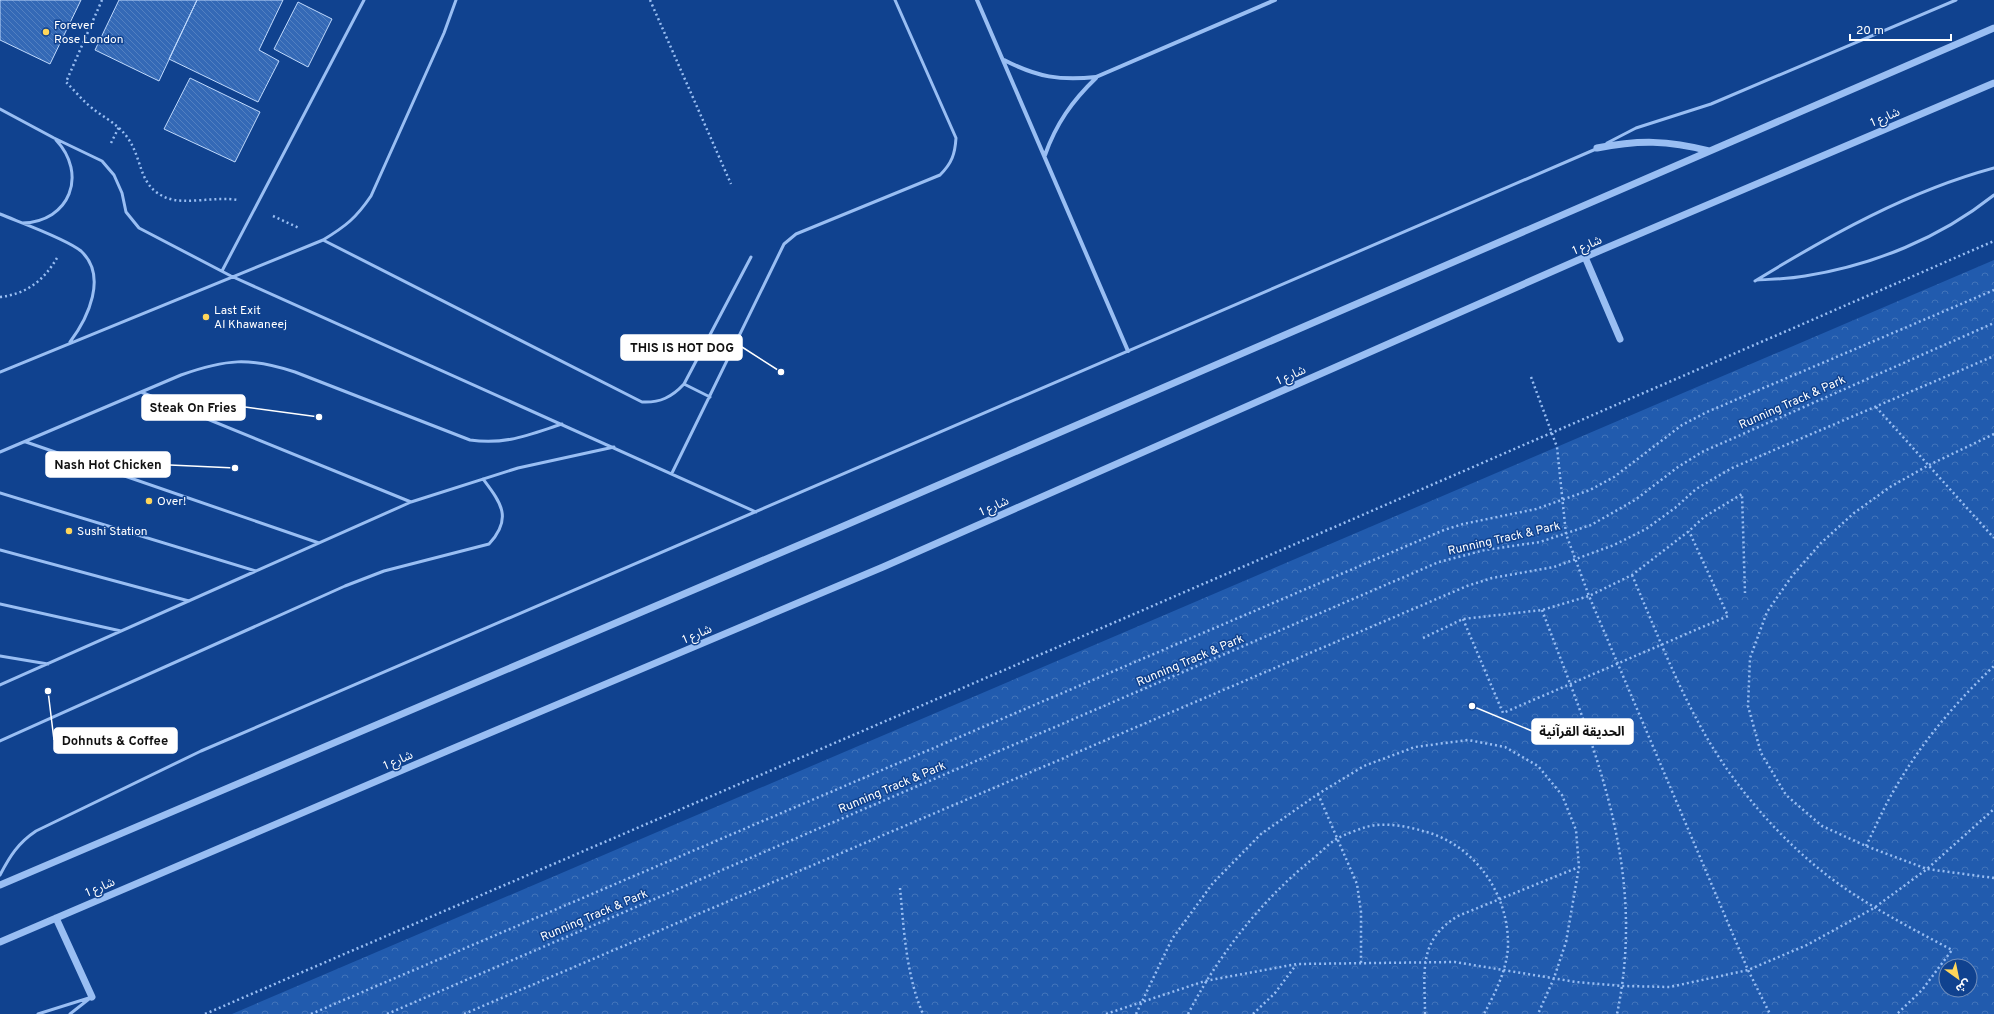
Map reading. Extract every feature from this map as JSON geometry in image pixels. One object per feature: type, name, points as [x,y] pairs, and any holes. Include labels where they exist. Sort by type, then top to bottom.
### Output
[{"type":"street","points":[[977,0],[1045,155],[1128,351]]},
{"type":"street","points":[[1003,60],[1025,71],[1049,78],[1072,80],[1096,77],[1275,0]]},
{"type":"street","points":[[0,885],[839,528],[1994,28]]},
{"type":"street","points":[[1045,155],[1053,133],[1065,112],[1079,94],[1096,77]]},
{"type":"street","name":"شارع 1","points":[[0,942],[883,567],[1585,257],[1994,83]]},
{"type":"street","points":[[1597,148],[1625,142],[1653,141],[1682,144],[1709,151]]},
{"type":"street","points":[[1585,257],[1620,339]]},
{"type":"street","points":[[56,918],[92,997]]},
{"type":"lane","points":[[222,271],[364,0]]},
{"type":"lane","points":[[0,372],[231,276],[323,240],[342,229],[358,214],[370,196],[444,33],[456,0]]},
{"type":"lane","points":[[672,473],[780,250],[790,238],[796,234],[940,175],[950,165],[956,152],[956,138],[895,0]]},
{"type":"lane","points":[[0,875],[11,854],[18,845],[36,831],[186,758],[1597,148],[1636,128],[1711,104],[1956,0]]},
{"type":"lane","points":[[0,109],[54,138],[102,161],[108,167],[119,184],[126,212],[139,228],[231,276],[756,512]]},
{"type":"lane","points":[[20,223],[34,222],[47,218],[58,210],[72,187],[73,173],[70,160],[63,148],[54,138]]},
{"type":"lane","points":[[1994,168],[1955,180],[1884,210],[1809,249],[1755,280],[1812,275],[1854,265],[1902,249],[1938,233],[1972,212],[1994,194]]},
{"type":"lane","points":[[0,214],[75,247],[80,250],[90,261],[94,276],[89,310],[81,328],[70,343]]},
{"type":"lane","points":[[323,240],[631,398],[642,402],[654,402],[676,393],[684,384],[751,257]]},
{"type":"lane","points":[[0,452],[141,392],[209,365],[238,361],[267,363],[295,372],[470,440],[488,442],[506,441],[562,424]]},
{"type":"lane","points":[[684,384],[710,397]]},
{"type":"lane","points":[[141,392],[411,502]]},
{"type":"lane","points":[[25,442],[319,543]]},
{"type":"lane","points":[[0,685],[411,502],[518,468],[614,447]]},
{"type":"lane","points":[[0,741],[345,586],[384,571],[489,544],[499,533],[503,520],[502,506],[482,479]]},
{"type":"lane","points":[[0,493],[256,571]]},
{"type":"lane","points":[[0,550],[189,601]]},
{"type":"lane","points":[[0,604],[121,631]]},
{"type":"lane","points":[[0,656],[48,664]]},
{"type":"lane","points":[[38,1014],[92,997]]},
{"type":"lane","points":[[70,1014],[92,997]]},
{"type":"path","points":[[102,0],[66,82],[90,107],[119,127],[137,155],[145,181],[155,192],[169,199],[224,198],[240,201],[323,240]]},
{"type":"path","points":[[650,0],[731,184]]},
{"type":"path","points":[[204,1014],[1994,241]]},
{"type":"path","points":[[311,1014],[1444,530],[1469,522],[1536,509],[1590,490],[1614,477],[1682,425],[1707,412],[1994,290]]},
{"type":"path","name":"Running Track & Park","points":[[387,1014],[1439,562],[1486,550],[1540,542],[1591,525],[1635,500],[1678,467],[1702,452],[1994,323]]},
{"type":"path","points":[[464,1014],[1467,586],[1492,578],[1554,567],[1614,545],[1646,528],[1713,477],[1994,356]]},
{"type":"path","points":[[1530,377],[1557,447],[1566,534],[1589,596],[1748,970],[1770,1014]]},
{"type":"path","points":[[1876,407],[1994,538]]},
{"type":"path","points":[[1994,434],[1929,465],[1884,491],[1854,513],[1821,543],[1792,576],[1767,612],[1750,658],[1748,706],[1761,753],[1786,794],[1822,826],[1866,846],[1927,870],[1994,878]]},
{"type":"path","points":[[1423,638],[1463,620],[1542,610],[1589,596],[1632,575],[1689,531],[1704,517],[1742,494],[1745,593]]},
{"type":"path","points":[[1463,620],[1503,713],[1728,616],[1689,531]]},
{"type":"path","points":[[1632,575],[1686,697],[1713,747],[1746,794],[1784,837],[1827,875],[1874,908],[1952,950],[1922,990],[1898,1014]]},
{"type":"path","points":[[1542,610],[1591,737],[1607,790],[1619,845],[1625,892],[1626,931],[1623,986],[1617,1014]]},
{"type":"path","points":[[1866,846],[1893,792],[1927,740],[1966,692],[1994,666]]},
{"type":"path","points":[[1136,1014],[1172,939],[1213,883],[1262,834],[1318,794],[1364,766],[1415,748],[1468,740],[1506,747],[1538,766],[1562,795],[1576,830],[1579,867],[1566,942],[1554,978],[1538,1014]]},
{"type":"path","points":[[1318,794],[1352,871],[1360,898],[1361,963]]},
{"type":"path","points":[[1106,1014],[1205,981],[1297,964],[1456,962],[1554,978],[1623,986],[1670,987],[1748,970],[1807,945],[1874,908],[1927,870],[1994,809]]},
{"type":"path","points":[[1188,1014],[1205,981],[1243,928],[1287,880],[1338,838],[1368,827],[1401,825],[1433,834],[1462,848],[1485,870],[1500,899],[1506,922],[1508,946],[1504,970],[1484,1014]]},
{"type":"path","points":[[1425,1014],[1426,963],[1428,948],[1434,934],[1445,924],[1458,916],[1579,867]]},
{"type":"path","points":[[900,888],[909,964],[918,1002],[923,1014]]},
{"type":"path","points":[[1253,1014],[1275,993],[1297,964]]},
{"type":"green space","points":[[1994,260],[1994,1014],[232,1014]]},
{"type":"building","points":[[0,0],[81,0],[50,64],[0,40]]},
{"type":"building","points":[[119,0],[197,0],[159,81],[95,50]]},
{"type":"building","points":[[197,0],[283,0],[259,50],[279,61],[258,102],[169,59]]},
{"type":"building","points":[[298,2],[332,19],[308,67],[274,49]]},
{"type":"building","points":[[190,78],[260,112],[235,162],[164,129]]},
{"type":"place","name":"Forever Rose London","points":[[46,32]]},
{"type":"place","name":"Last Exit Al Khawaneej","points":[[206,317]]},
{"type":"place","name":"THIS IS HOT DOG","points":[[781,372]]},
{"type":"place","name":"Steak On Fries","points":[[319,417]]},
{"type":"place","name":"Nash Hot Chicken","points":[[235,468]]},
{"type":"place","name":"Over!","points":[[149,501]]},
{"type":"place","name":"Sushi Station","points":[[69,531]]},
{"type":"place","name":"Dohnuts & Coffee","points":[[48,691]]},
{"type":"place","name":"الحديقة القرآنية","points":[[1472,706]]}]
